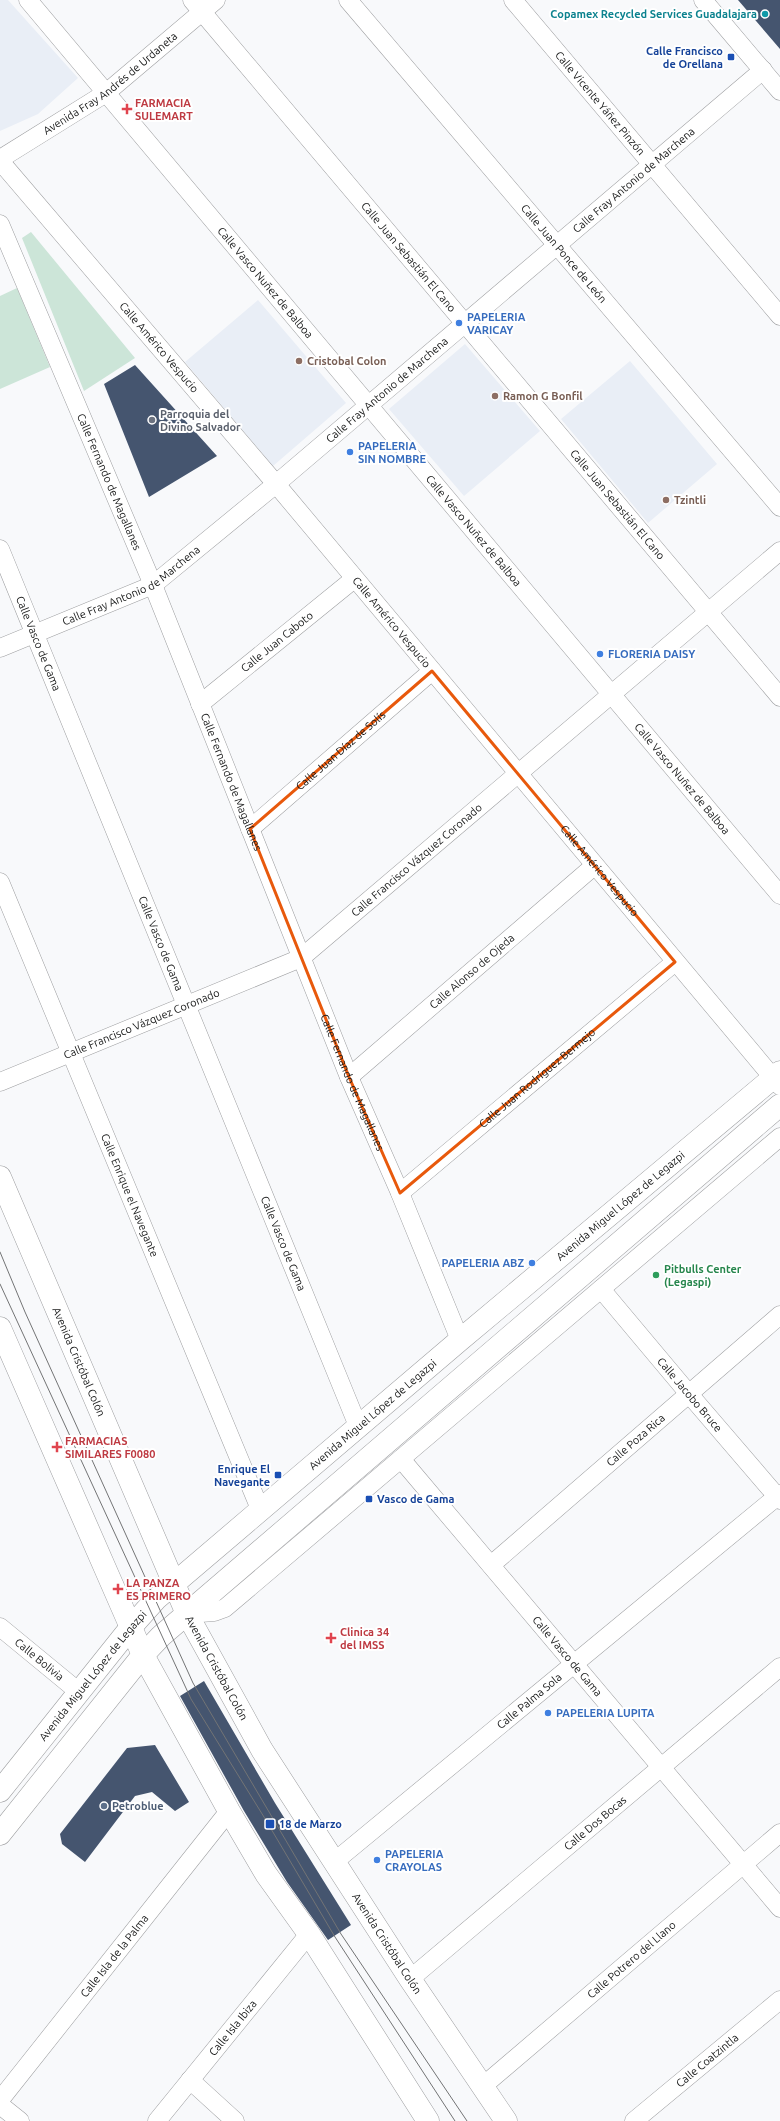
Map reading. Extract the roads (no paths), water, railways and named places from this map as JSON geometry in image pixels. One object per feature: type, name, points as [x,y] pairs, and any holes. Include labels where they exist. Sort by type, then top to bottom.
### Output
[{"type":"main road","name":"Avenida Miguel López de Legazpi","points":[[0,1790],[131,1626],[173,1584],[460,1340],[778,1078]]},
{"type":"main road","points":[[0,1834],[144,1655],[161,1636],[780,1105]]},
{"type":"main road","name":"Avenida Cristóbal Colón","points":[[0,1177],[187,1614],[262,1750],[410,1979],[506,2121]]},
{"type":"main road","points":[[0,1328],[144,1655],[229,1811],[266,1874],[309,1934],[428,2121]]},
{"type":"street","name":"Calle Vasco Nuñez de Balboa","points":[[28,0],[780,895]]},
{"type":"street","name":"Avenida Fray Andrés de Urdaneta","points":[[0,160],[106,93],[197,6],[216,0]]},
{"type":"street","name":"Calle Juan Ponce de León","points":[[348,0],[780,507]]},
{"type":"street","name":"Calle Vicente Yáñez Pinzón","points":[[513,0],[780,316]]},
{"type":"street","points":[[703,0],[780,90]]},
{"type":"street","name":"Calle Juan Sebastián El Cano","points":[[197,6],[780,697]]},
{"type":"street","name":"Calle Fray Antonio de Marchena","points":[[0,648],[153,585],[276,484],[763,70]]},
{"type":"street","name":"Calle Américo Vespucio","points":[[0,160],[276,484],[675,962],[778,1078]]},
{"type":"street","name":"Calle Fernando de Magallanes","points":[[0,224],[153,585],[349,1077],[400,1194],[460,1340]]},
{"type":"street","name":"Calle Vasco de Gama","points":[[0,549],[358,1426]]},
{"type":"street","name":"Calle Francisco Vázquez Coronado","points":[[0,1082],[301,958],[780,551]]},
{"type":"street","name":"Calle Juan Caboto","points":[[200,704],[354,579]]},
{"type":"street","name":"Calle Juan Díaz de Solís","points":[[250,830],[432,671]]},
{"type":"street","name":"Calle Alonso de Ojeda","points":[[349,1077],[594,866]]},
{"type":"street","name":"Calle Enrique el Navegante","points":[[0,882],[260,1509]]},
{"type":"street","name":"Calle Juan Rodríguez Bermejo","points":[[400,1194],[675,962]]},
{"type":"street","points":[[187,1614],[214,1612],[225,1608],[780,1137]]},
{"type":"street","name":"Calle Jacobo Bruce","points":[[601,1289],[688,1394],[779,1496]]},
{"type":"street","name":"Calle Poza Rica","points":[[491,1565],[780,1315]]},
{"type":"street","name":"Calle Vasco de Gama","points":[[401,1459],[574,1666],[780,1908]]},
{"type":"street","name":"Calle Palma Sola","points":[[334,1862],[779,1496]]},
{"type":"street","name":"Calle Bolivia","points":[[0,1627],[79,1692]]},
{"type":"street","name":"Calle Dos Bocas","points":[[410,1979],[780,1667]]},
{"type":"street","name":"Calle Isla de la Palma","points":[[0,2100],[229,1811]]},
{"type":"street","name":"Calle Potrero del Llano","points":[[483,2086],[780,1833]]},
{"type":"street","name":"Calle Isla Ibiza","points":[[157,2121],[309,1934]]},
{"type":"street","name":"Calle Coatzintla","points":[[634,2121],[780,2000]]},
{"type":"street","points":[[190,2080],[235,2121]]},
{"type":"street","points":[[0,2105],[20,2121]]},
{"type":"tram line","points":[[0,1252],[25,1312],[193,1683],[341,1934],[467,2121]]},
{"type":"tram line","points":[[0,1284],[191,1699],[264,1817],[335,1937],[455,2121]]},
{"type":"place","name":"Copamex Recycled Services Guadalajara","points":[[765,14]]},
{"type":"place","name":"Calle Francisco de Orellana","points":[[731,57]]},
{"type":"place","name":"FARMACIA SULEMART","points":[[127,109]]},
{"type":"place","name":"PAPELERIA VARICAY","points":[[459,323]]},
{"type":"place","name":"Cristobal Colon","points":[[299,361]]},
{"type":"place","name":"Ramon G Bonfil","points":[[495,396]]},
{"type":"place","name":"Parroquia del Divino Salvador","points":[[152,420]]},
{"type":"place","name":"PAPELERIA SIN NOMBRE","points":[[350,452]]},
{"type":"place","name":"Tzintli","points":[[666,500]]},
{"type":"place","name":"FLORERIA DAISY","points":[[600,654]]},
{"type":"place","name":"PAPELERIA ABZ","points":[[532,1263]]},
{"type":"place","name":"Pitbulls Center (Legaspi)","points":[[656,1275]]},
{"type":"place","name":"FARMACIAS SIMILARES F0080","points":[[57,1447]]},
{"type":"place","name":"Enrique El Navegante","points":[[278,1475]]},
{"type":"place","name":"Vasco de Gama","points":[[369,1499]]},
{"type":"place","name":"LA PANZA ES PRIMERO","points":[[118,1589]]},
{"type":"place","name":"Clinica 34 del IMSS","points":[[331,1638]]},
{"type":"place","name":"PAPELERIA LUPITA","points":[[548,1713]]},
{"type":"place","name":"Petroblue","points":[[104,1806]]},
{"type":"place","name":"18 de Marzo","points":[[270,1824]]},
{"type":"place","name":"PAPELERIA CRAYOLAS","points":[[377,1860]]}]
